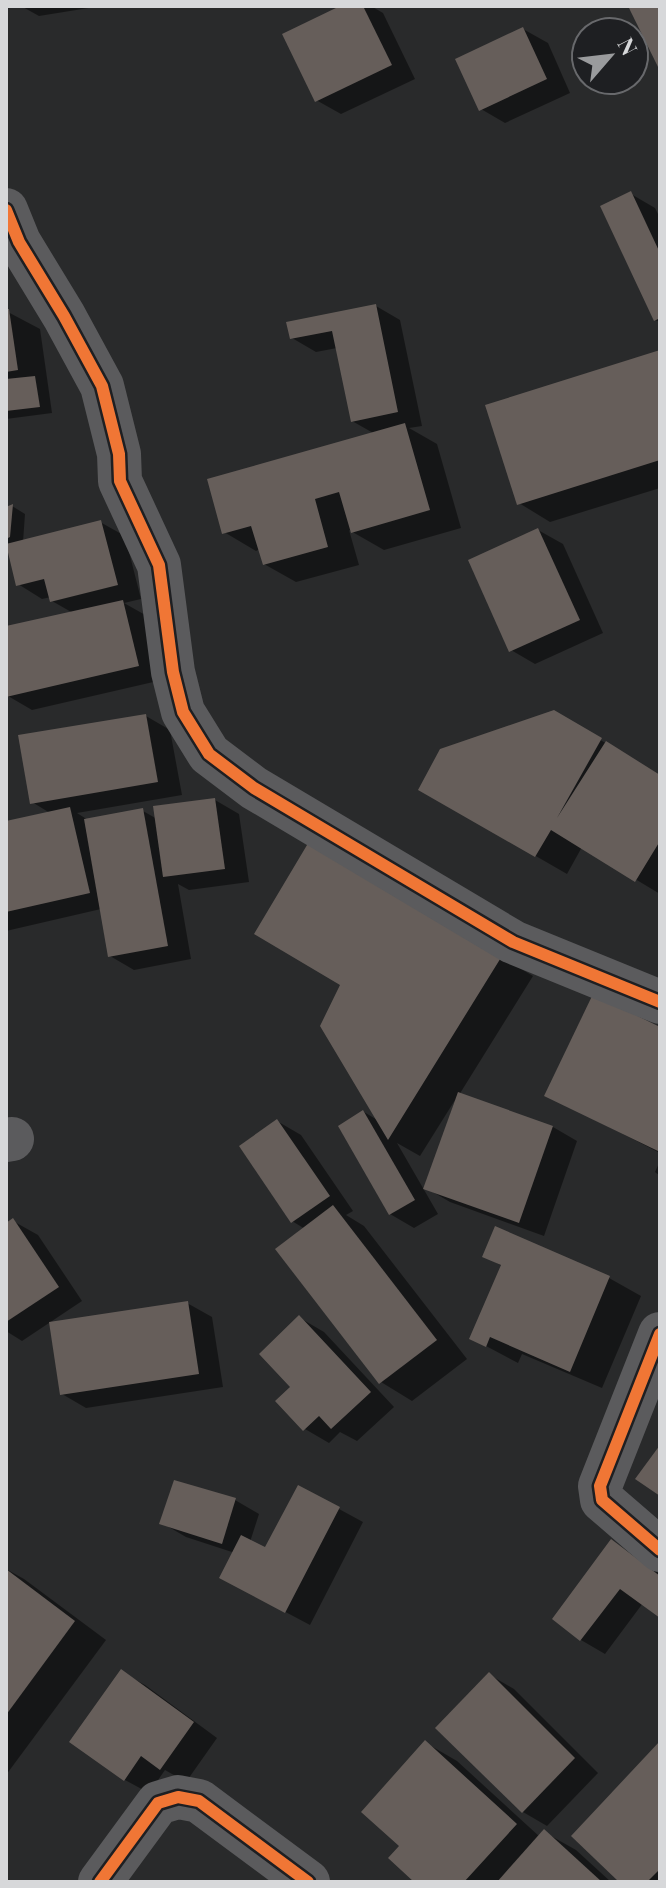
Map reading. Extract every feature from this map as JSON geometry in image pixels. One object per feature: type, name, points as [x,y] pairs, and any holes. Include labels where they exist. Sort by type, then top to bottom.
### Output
[{"type":"street","points":[[6,210],[19,242],[102,386],[119,454],[120,481],[159,565],[173,672],[183,712],[209,754],[254,788],[513,942],[660,1002]]},
{"type":"street","points":[[660,1334],[599,1494],[660,1550]]},
{"type":"street","points":[[100,1882],[158,1803],[178,1797],[199,1801],[308,1882]]},
{"type":"building","points":[[340,6],[363,6],[392,65],[315,102],[282,34]]},
{"type":"building","points":[[628,6],[660,6],[660,71],[650,51],[650,16],[633,16]]},
{"type":"building","points":[[523,27],[547,79],[479,111],[455,59]]},
{"type":"building","points":[[631,191],[660,253],[660,318],[654,321],[600,206]]},
{"type":"building","points":[[376,304],[398,412],[351,422],[332,331],[290,339],[286,322]]},
{"type":"building","points":[[6,309],[9,309],[18,370],[6,372]]},
{"type":"building","points":[[660,350],[660,460],[517,505],[485,405]]},
{"type":"building","points":[[35,376],[40,407],[6,411],[6,379]]},
{"type":"building","points":[[405,423],[430,510],[351,533],[339,492],[315,499],[328,547],[263,565],[251,526],[222,534],[207,479]]},
{"type":"building","points":[[13,504],[10,537],[6,539],[6,507]]},
{"type":"building","points":[[101,520],[118,585],[50,602],[44,579],[16,586],[6,544]]},
{"type":"building","points":[[538,528],[580,620],[509,652],[468,560]]},
{"type":"building","points":[[123,600],[139,666],[6,697],[6,626]]},
{"type":"building","points":[[554,710],[602,738],[557,818],[606,741],[660,775],[660,841],[635,882],[551,830],[535,857],[418,790],[440,749]]},
{"type":"building","points":[[146,714],[158,782],[30,804],[18,735]]},
{"type":"building","points":[[215,798],[225,869],[163,877],[153,806]]},
{"type":"building","points":[[70,807],[90,893],[6,912],[6,821]]},
{"type":"building","points":[[143,808],[168,946],[108,957],[84,819]]},
{"type":"building","points":[[310,840],[502,956],[388,1140],[320,1026],[340,985],[254,934]]},
{"type":"building","points":[[593,994],[660,1027],[660,1152],[544,1096]]},
{"type":"building","points":[[458,1092],[553,1126],[519,1223],[423,1189]]},
{"type":"building","points":[[363,1110],[415,1200],[389,1215],[338,1126]]},
{"type":"building","points":[[277,1119],[330,1196],[291,1223],[239,1146]]},
{"type":"building","points":[[333,1205],[437,1340],[379,1384],[275,1249]]},
{"type":"building","points":[[13,1218],[59,1287],[6,1322],[6,1223]]},
{"type":"building","points":[[495,1226],[610,1276],[570,1372],[490,1337],[486,1347],[469,1339],[501,1265],[482,1257]]},
{"type":"building","points":[[188,1301],[199,1374],[60,1395],[49,1322]]},
{"type":"building","points":[[299,1315],[371,1392],[331,1429],[319,1416],[303,1431],[275,1401],[290,1387],[259,1354]]},
{"type":"building","points":[[660,1445],[660,1496],[635,1479]]},
{"type":"building","points":[[174,1480],[236,1498],[222,1544],[159,1524]]},
{"type":"building","points":[[298,1485],[340,1507],[285,1613],[219,1578],[241,1535],[265,1547]]},
{"type":"building","points":[[611,1539],[660,1576],[660,1618],[620,1589],[580,1641],[552,1619]]},
{"type":"building","points":[[6,1569],[75,1621],[6,1715]]},
{"type":"building","points":[[121,1669],[194,1722],[160,1770],[141,1756],[124,1781],[69,1742]]},
{"type":"building","points":[[489,1672],[575,1758],[522,1813],[435,1728]]},
{"type":"building","points":[[425,1740],[517,1824],[464,1882],[414,1882],[388,1858],[399,1846],[361,1812]]},
{"type":"building","points":[[660,1741],[660,1869],[647,1882],[619,1882],[571,1836]]},
{"type":"building","points":[[544,1829],[602,1882],[497,1882]]},
{"type":"cycle path","points":[[6,210],[19,242],[102,386],[119,454],[120,481],[159,565],[173,672],[183,712],[209,754],[254,788],[513,942],[660,1002]]},
{"type":"cycle path","points":[[660,1334],[600,1486],[602,1500],[660,1550]]},
{"type":"cycle path","points":[[100,1882],[158,1803],[178,1797],[199,1801],[308,1882]]}]
